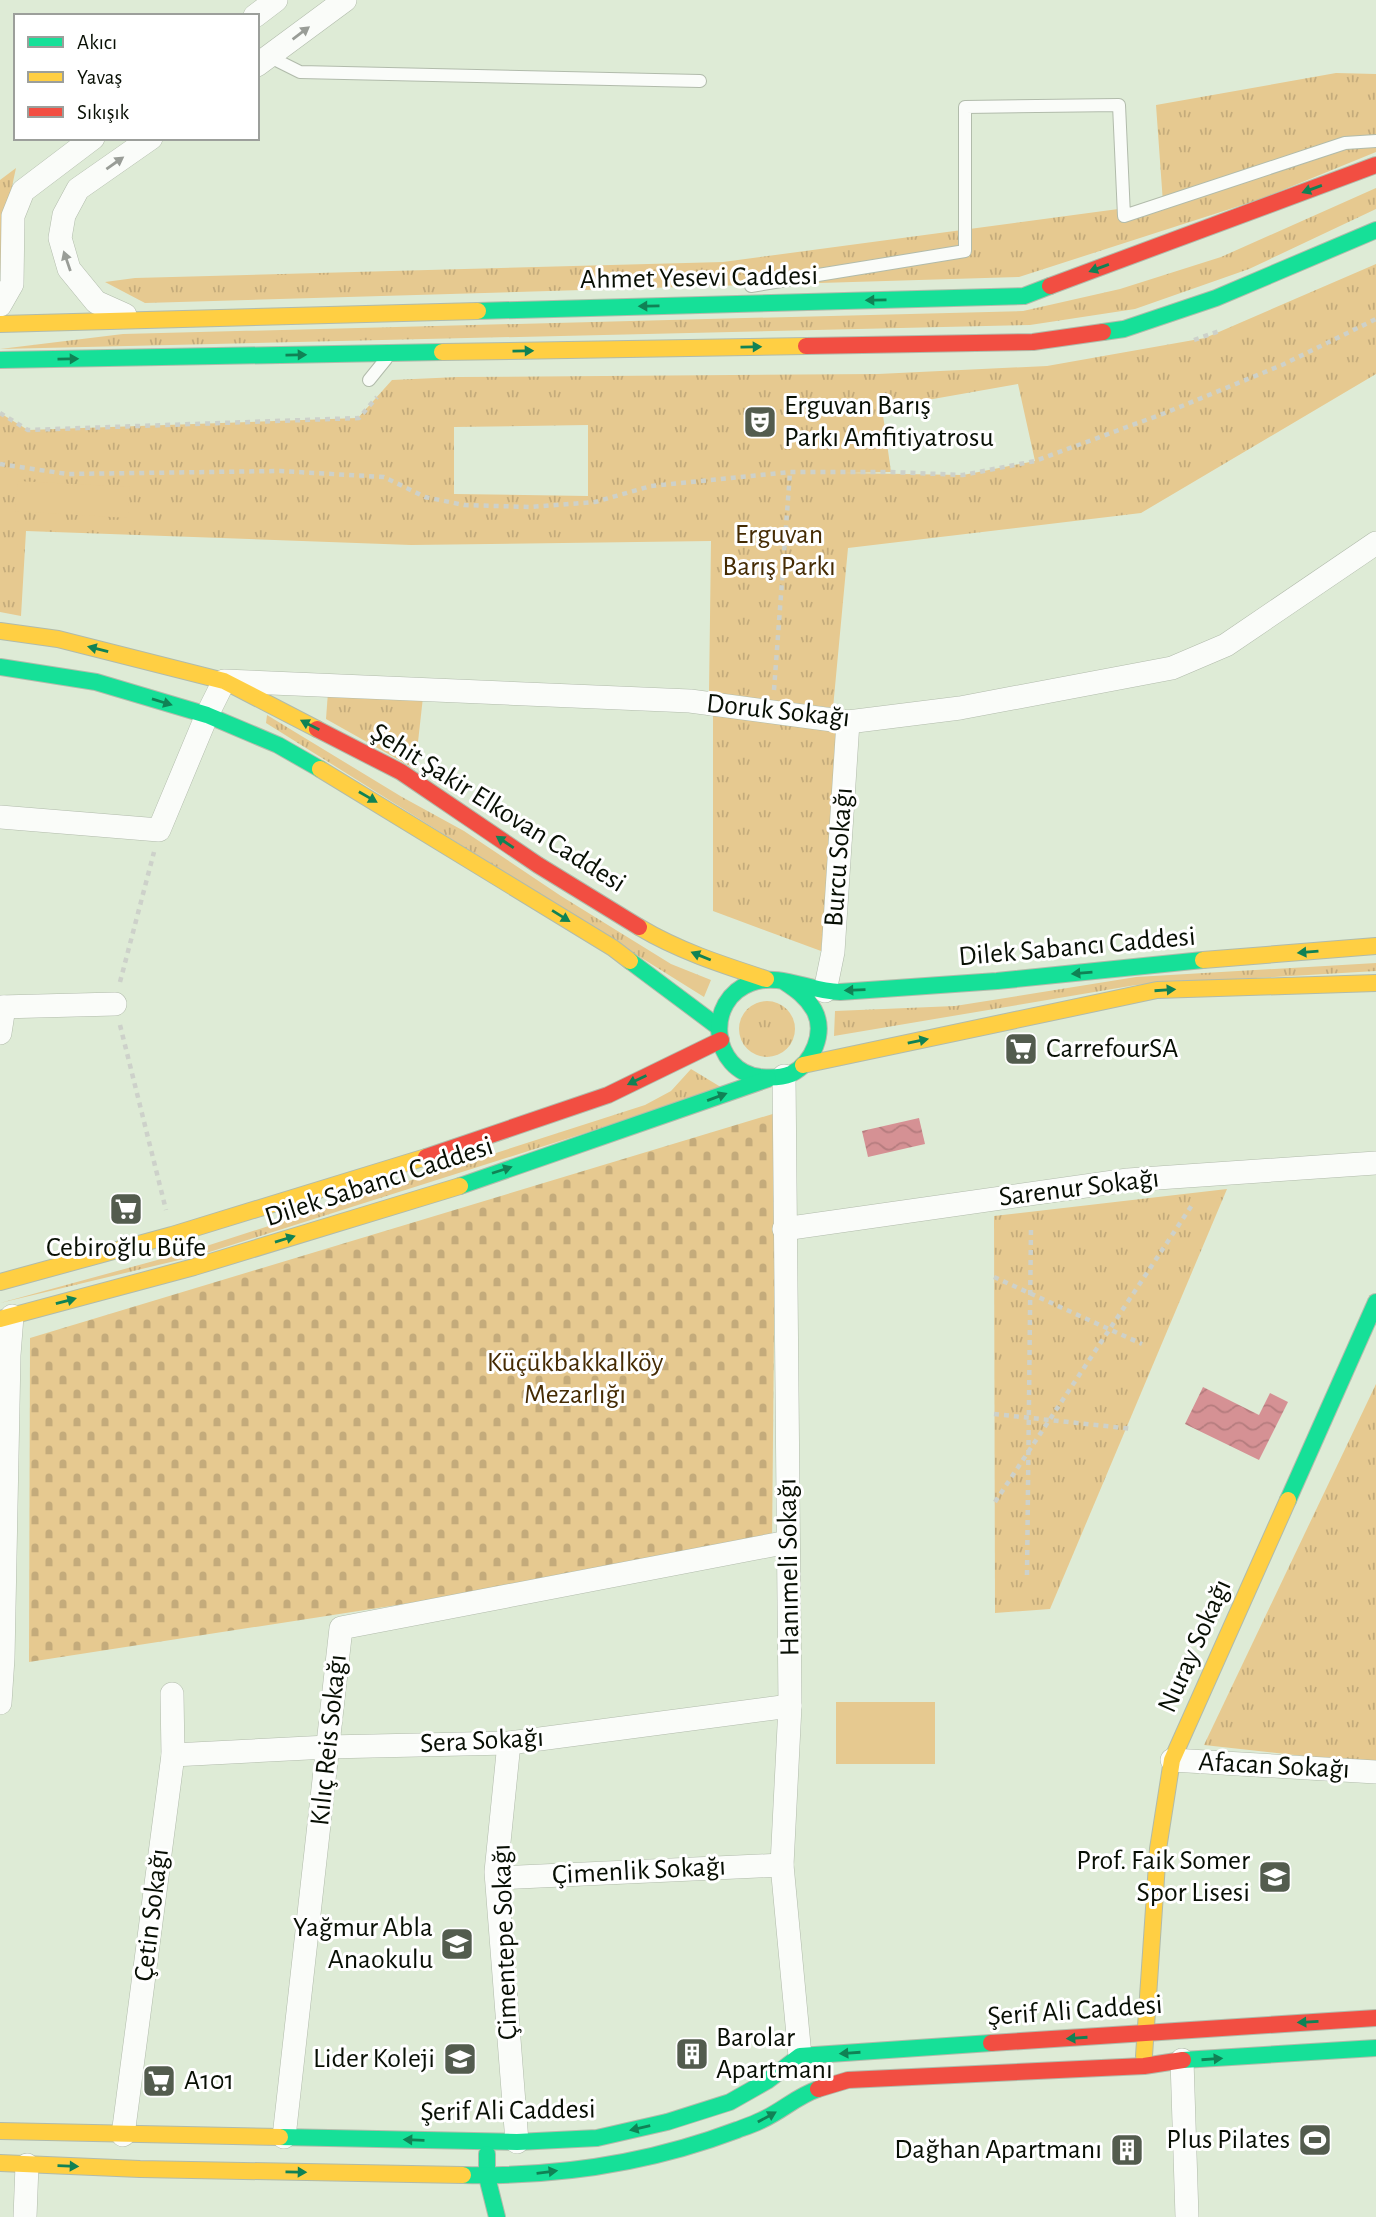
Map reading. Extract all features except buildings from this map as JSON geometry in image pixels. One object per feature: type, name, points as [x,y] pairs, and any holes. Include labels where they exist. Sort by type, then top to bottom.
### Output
[{"type":"main road","name":"Ahmet Yesevi Caddesi","points":[[0,324],[1024,296],[1376,165]]},
{"type":"main road","points":[[0,360],[1033,342],[1124,329],[1216,298],[1376,230]]},
{"type":"main road","name":"Şehit Şakir Elkovan Caddesi","points":[[0,631],[58,639],[224,681],[401,772],[538,864],[657,938],[706,959],[766,979]]},
{"type":"main road","name":"Şehit Şakir Elkovan Caddesi","points":[[0,667],[96,682],[207,715],[278,745],[383,806],[613,948],[719,1033]]},
{"type":"main road","name":"Dilek Sabancı Caddesi","points":[[766,979],[825,991],[934,987],[1376,946]]},
{"type":"main road","points":[[766,979],[749,983],[734,993],[724,1006],[719,1033],[727,1055],[737,1067],[752,1075],[785,1073]]},
{"type":"main road","name":"Dilek Sabancı Caddesi","points":[[783,981],[798,988],[810,1000],[818,1016],[819,1032],[815,1051],[785,1073]]},
{"type":"main road","name":"Dilek Sabancı Caddesi","points":[[6,1317],[217,1260],[440,1191],[785,1073],[1157,990],[1376,984]]},
{"type":"main road","name":"Dilek Sabancı Caddesi","points":[[0,1282],[172,1235],[402,1165],[608,1095],[719,1033]]},
{"type":"main road","name":"Nuray Sokağı","points":[[1144,2066],[1158,1849],[1172,1760],[1374,1313]]},
{"type":"main road","name":"Şerif Ali Caddesi","points":[[0,2131],[517,2143],[597,2138],[667,2122],[730,2102],[767,2081],[800,2056],[1376,2018]]},
{"type":"main road","points":[[1182,2060],[1183,2030]]},
{"type":"main road","name":"Şerif Ali Caddesi","points":[[0,2163],[516,2176],[616,2164],[713,2139],[764,2120],[803,2094],[848,2080],[1144,2066],[1182,2060],[1376,2048]]},
{"type":"main road","points":[[487,2142],[487,2177],[497,2217]]},
{"type":"main road","points":[[516,2176],[517,2143]]},
{"type":"street","points":[[258,14],[276,0]]},
{"type":"street","points":[[263,61],[345,0]]},
{"type":"street","points":[[0,305],[12,284],[13,216],[23,191],[90,140]]},
{"type":"street","points":[[134,319],[96,302],[69,270],[60,238],[64,215],[78,189],[148,140]]},
{"type":"street","name":"Doruk Sokağı","points":[[224,681],[690,701],[848,722],[960,708],[1172,668],[1226,645],[1376,543]]},
{"type":"street","points":[[0,817],[159,830],[224,681]]},
{"type":"street","name":"Burcu Sokağı","points":[[825,991],[833,952],[848,722]]},
{"type":"street","points":[[0,1033],[2,1007],[115,1004]]},
{"type":"street","name":"Hanımeli Sokağı","points":[[785,1073],[790,1706],[782,1865],[800,2056]]},
{"type":"street","name":"Sarenur Sokağı","points":[[785,1229],[1128,1180],[1376,1163]]},
{"type":"street","points":[[0,1703],[4,1658],[6,1317]]},
{"type":"street","name":"Kılıç Reis Sokağı","points":[[284,2137],[341,1628],[788,1542]]},
{"type":"street","name":"Çetin Sokağı","points":[[123,2135],[173,1755],[172,1694]]},
{"type":"street","name":"Sera Sokağı","points":[[173,1755],[328,1747],[509,1743],[790,1706]]},
{"type":"street","name":"Çimentepe Sokağı","points":[[509,1743],[497,1878],[517,2143]]},
{"type":"street","name":"Afacan Sokağı","points":[[1172,1760],[1376,1772]]},
{"type":"street","name":"Çimenlik Sokağı","points":[[497,1878],[782,1865]]},
{"type":"street","points":[[1182,2060],[1187,2217]]},
{"type":"street","points":[[26,2217],[27,2165]]},
{"type":"lane","points":[[263,61],[300,72],[700,81]]},
{"type":"lane","points":[[751,286],[965,251],[965,107],[1119,105],[1124,216],[1345,144],[1376,141]]},
{"type":"lane","points":[[369,380],[390,353]]},
{"type":"path","points":[[0,464],[67,474],[280,471],[384,477],[425,497],[464,505],[530,507],[595,502],[651,486],[790,472],[963,475],[1035,461],[1165,414],[1259,375],[1376,319]]},
{"type":"path","points":[[774,690],[790,472]]},
{"type":"path","points":[[159,830],[115,1004],[172,1235]]},
{"type":"path","points":[[995,1502],[1194,1202]]},
{"type":"path","points":[[1027,1575],[1031,1226]]},
{"type":"path","points":[[994,1277],[1142,1344]]},
{"type":"path","points":[[994,1414],[1133,1429]]},
{"type":"green space","points":[[1336,73],[1376,74],[1376,152],[1261,199],[1019,277],[145,303],[105,282],[135,278],[723,262],[1163,203],[1156,105]]},
{"type":"green space","points":[[16,168],[6,214],[0,279],[0,180]]},
{"type":"green space","points":[[1376,188],[1376,209],[1249,269],[1135,309],[1030,325],[0,349],[123,334],[1023,311],[1120,289],[1221,257]]},
{"type":"green space","name":"Erguvan Barış Parkı","points":[[1376,264],[1376,374],[1141,513],[848,548],[833,708],[709,693],[711,541],[411,545],[26,531],[21,616],[0,612],[0,413],[28,430],[358,418],[392,380],[458,377],[878,374],[1047,366],[1205,338]],"holes":[[[1018,384],[1035,461],[963,475],[845,473],[891,472],[882,408]],[[588,425],[588,496],[454,494],[454,427]]]},
{"type":"green space","points":[[18,481],[130,487],[128,518],[15,511]]},
{"type":"green space","points":[[328,692],[423,697],[415,769],[326,719]]},
{"type":"green space","points":[[713,714],[842,727],[821,951],[713,911]]},
{"type":"green space","points":[[267,715],[402,797],[464,831],[561,896],[671,964],[711,980],[704,997],[266,723]]},
{"type":"green space","points":[[1376,963],[1376,971],[1136,985],[834,1036],[835,1011],[955,1006],[1136,977]]},
{"type":"green space","points":[[762,1001],[772,1001],[787,1009],[793,1018],[793,1040],[787,1049],[772,1057],[762,1057],[744,1045],[739,1034],[739,1024],[751,1006]]},
{"type":"green space","points":[[691,1069],[724,1089],[200,1255],[0,1303],[194,1250],[645,1105],[671,1091]]},
{"type":"green space","name":"Küçükbakkalköy Mezarlığı","points":[[776,1113],[772,1547],[29,1662],[30,1338]]},
{"type":"green space","points":[[1227,1189],[1050,1609],[995,1613],[994,1216]]},
{"type":"green space","points":[[1376,1384],[1376,1764],[1204,1745]]},
{"type":"green space","points":[[836,1702],[935,1702],[935,1764],[836,1764]]},
{"type":"water","points":[[919,1118],[925,1144],[868,1157],[862,1131]]},
{"type":"water","points":[[1203,1387],[1259,1415],[1270,1393],[1288,1402],[1259,1460],[1185,1424]]},
{"type":"traffic: fast","points":[[1103,332],[1124,329],[1216,298],[1376,230]]},
{"type":"traffic: fast","points":[[478,311],[1024,296],[1050,286]]},
{"type":"traffic: fast","points":[[0,360],[442,352]]},
{"type":"traffic: fast","points":[[0,667],[96,682],[207,715],[278,745],[320,769]]},
{"type":"traffic: fast","points":[[783,981],[804,997],[814,1010],[819,1028],[815,1046],[806,1062],[791,1074],[768,1078],[744,1072],[731,1062],[723,1049],[720,1019],[726,1004],[736,992],[762,980],[784,981],[840,992],[997,981],[1203,960]]},
{"type":"traffic: fast","points":[[630,961],[717,1026]]},
{"type":"traffic: fast","points":[[460,1186],[768,1079]]},
{"type":"traffic: fast","points":[[1288,1500],[1376,1302]]},
{"type":"traffic: fast","points":[[280,2137],[517,2142],[597,2138],[667,2122],[730,2102],[767,2081],[800,2056],[991,2043]]},
{"type":"traffic: fast","points":[[1183,2060],[1376,2048]]},
{"type":"traffic: fast","points":[[463,2175],[568,2170],[602,2166],[671,2151],[756,2123],[818,2089]]},
{"type":"traffic: fast","points":[[487,2154],[487,2177],[497,2217]]},
{"type":"traffic: slow","points":[[0,324],[478,311]]},
{"type":"traffic: slow","points":[[442,352],[806,346]]},
{"type":"traffic: slow","points":[[0,631],[58,639],[224,681],[317,729]]},
{"type":"traffic: slow","points":[[320,769],[613,948],[630,961]]},
{"type":"traffic: slow","points":[[639,927],[685,950],[766,979]]},
{"type":"traffic: slow","points":[[1203,960],[1376,946]]},
{"type":"traffic: slow","points":[[803,1065],[1157,990],[1376,983]]},
{"type":"traffic: slow","points":[[0,1282],[172,1235],[426,1157]]},
{"type":"traffic: slow","points":[[0,1319],[194,1267],[460,1186]]},
{"type":"traffic: slow","points":[[1144,2056],[1158,1849],[1172,1760],[1288,1500]]},
{"type":"traffic: slow","points":[[0,2131],[280,2137]]},
{"type":"traffic: slow","points":[[0,2163],[140,2169],[463,2175]]},
{"type":"traffic: jam","points":[[1050,286],[1376,165]]},
{"type":"traffic: jam","points":[[806,346],[1033,342],[1103,332]]},
{"type":"traffic: jam","points":[[317,729],[401,772],[538,865],[639,927]]},
{"type":"traffic: jam","points":[[426,1157],[608,1095],[721,1040]]},
{"type":"traffic: jam","points":[[991,2043],[1376,2018]]},
{"type":"traffic: jam","points":[[818,2089],[848,2080],[1144,2066],[1183,2060]]},
{"type":"place","name":"Erguvan Barış Parkı Amfitiyatrosu","points":[[760,422]]},
{"type":"place","name":"CarrefourSA","points":[[1021,1049]]},
{"type":"place","name":"Cebiroğlu Büfe","points":[[126,1209]]},
{"type":"place","name":"Prof. Faik Somer Spor Lisesi","points":[[1275,1877]]},
{"type":"place","name":"Yağmur Abla Anaokulu","points":[[457,1944]]},
{"type":"place","name":"Barolar Apartmanı","points":[[692,2054]]},
{"type":"place","name":"Lider Koleji","points":[[460,2059]]},
{"type":"place","name":"A101","points":[[159,2081]]},
{"type":"place","name":"Plus Pilates","points":[[1315,2140]]},
{"type":"place","name":"Dağhan Apartmanı","points":[[1127,2150]]}]
